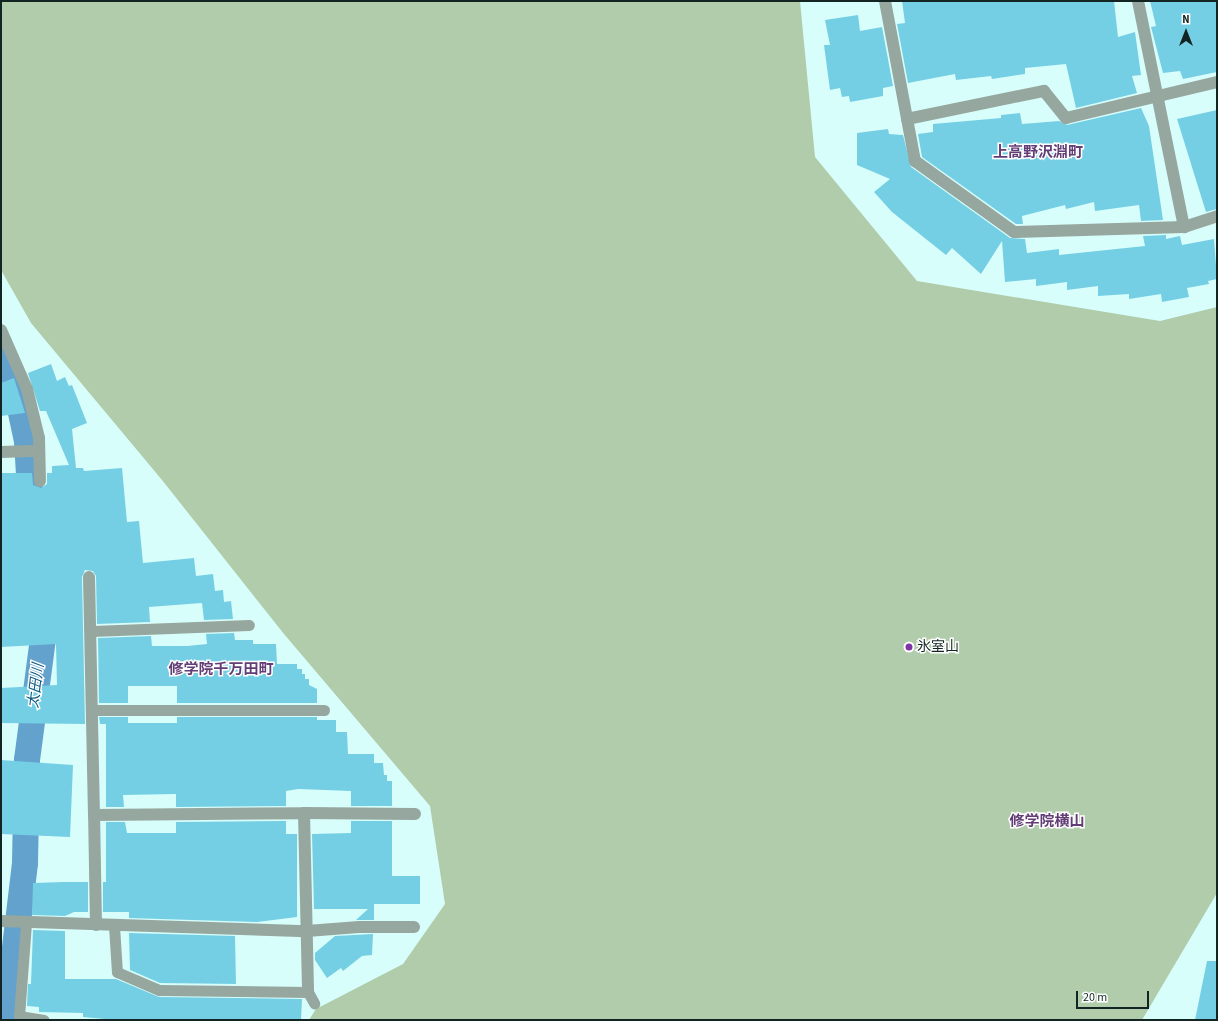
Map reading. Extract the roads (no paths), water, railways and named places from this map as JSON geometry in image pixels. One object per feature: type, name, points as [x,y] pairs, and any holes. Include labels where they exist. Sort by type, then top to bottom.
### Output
[{"type":"street","points":[[885,1],[915,161],[1014,232],[1184,227],[1217,216]]},
{"type":"street","points":[[1138,1],[1184,227]]},
{"type":"street","points":[[907,119],[1044,91],[1066,118],[1158,98],[1217,82]]},
{"type":"street","points":[[1,330],[27,388],[39,451],[40,481]]},
{"type":"street","points":[[1,452],[39,451]]},
{"type":"street","points":[[89,577],[92,631],[96,925]]},
{"type":"street","points":[[94,815],[304,813],[415,814]]},
{"type":"street","points":[[304,813],[307,931],[311,998]]},
{"type":"street","points":[[1,921],[114,926],[307,931],[359,927],[414,927]]},
{"type":"lane","points":[[92,631],[249,625]]},
{"type":"lane","points":[[93,710],[324,710]]},
{"type":"lane","points":[[26,923],[19,1016],[44,1020]]},
{"type":"lane","points":[[114,926],[117,972],[159,990],[311,998]]},
{"type":"waterway","name":"太田川","points":[[1,357],[15,385],[27,441],[31,509]]},
{"type":"waterway","name":"太田川","points":[[10,1020],[13,964],[25,863],[27,760],[43,638],[44,609]]},
{"type":"place","name":"氷室山","points":[[909,647]]},
{"type":"district","name":"上高野沢淵町","points":[[1038,153]]},
{"type":"district","name":"修学院千万田町","points":[[221,670]]},
{"type":"district","name":"修学院横山","points":[[1047,822]]}]
